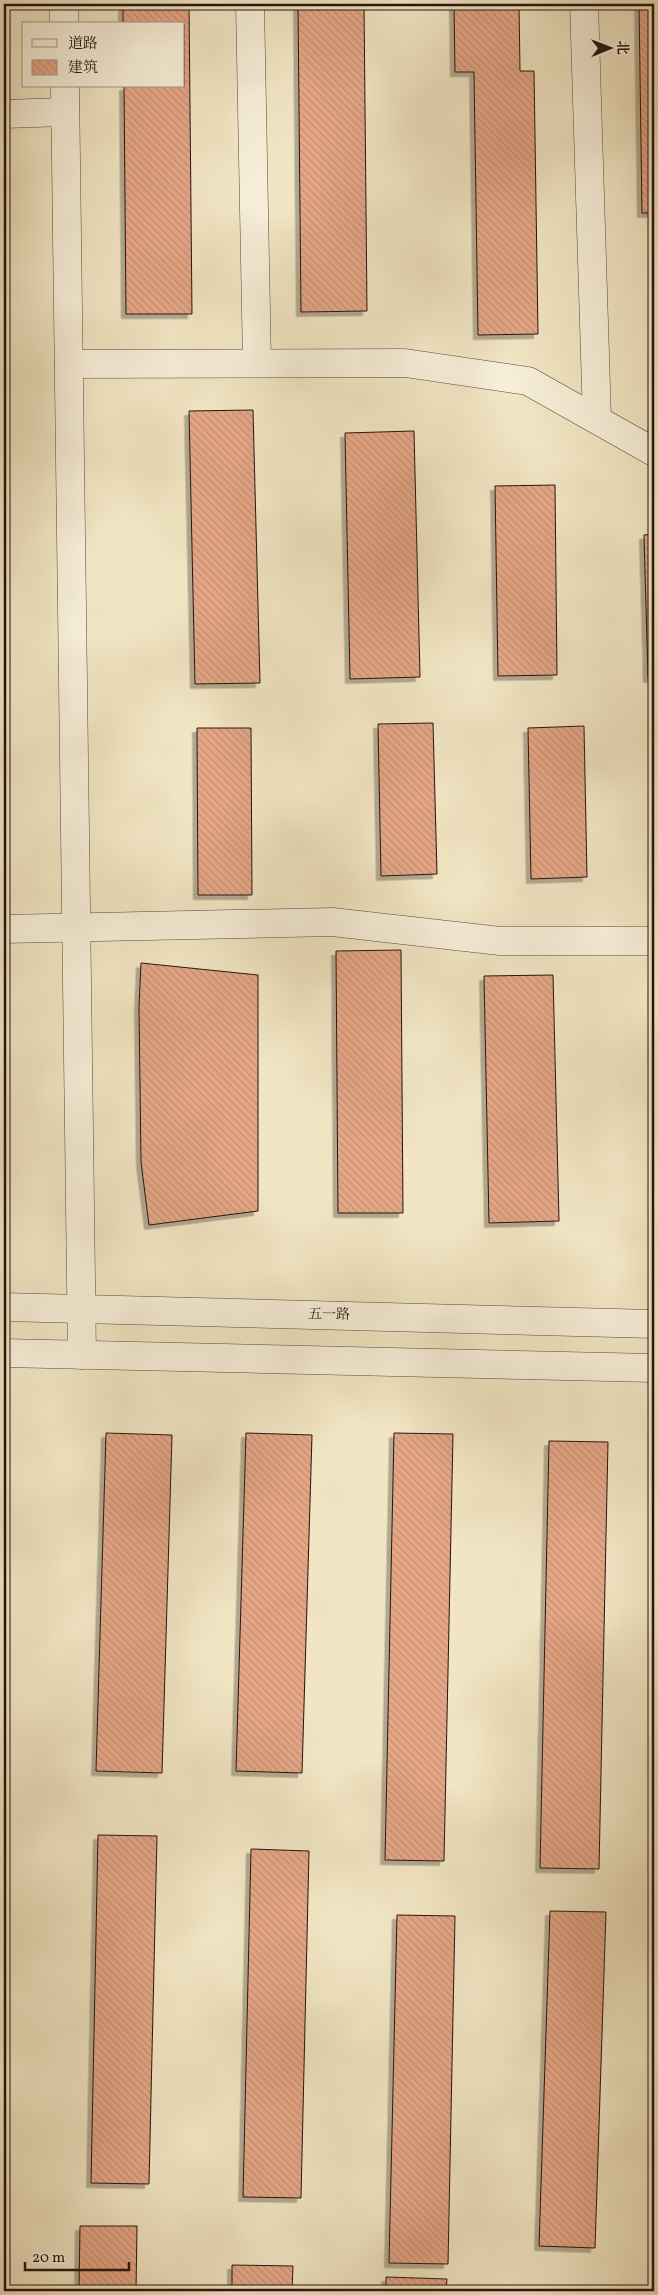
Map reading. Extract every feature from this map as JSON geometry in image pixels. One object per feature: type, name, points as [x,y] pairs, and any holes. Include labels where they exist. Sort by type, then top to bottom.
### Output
[{"type":"street","points":[[64,4],[64,22]]},
{"type":"street","points":[[250,4],[257,363]]},
{"type":"street","points":[[584,4],[597,420]]},
{"type":"street","points":[[4,114],[65,99],[82,1355]]},
{"type":"street","points":[[69,364],[405,363],[528,381],[654,452]]},
{"type":"street","points":[[4,929],[332,922],[500,941],[654,941]]},
{"type":"street","name":"五一路","points":[[4,1307],[654,1324]]},
{"type":"street","points":[[4,1353],[654,1368]]},
{"type":"building","points":[[123,4],[189,4],[192,314],[126,314],[124,88],[185,88],[185,22],[123,22]]},
{"type":"building","points":[[298,4],[364,4],[367,311],[301,312]]},
{"type":"building","points":[[454,4],[519,4],[520,71],[534,71],[538,334],[478,335],[474,72],[455,72]]},
{"type":"building","points":[[639,4],[654,4],[654,213],[642,213]]},
{"type":"building","points":[[253,410],[260,683],[195,684],[189,411]]},
{"type":"building","points":[[414,431],[420,677],[350,679],[345,433]]},
{"type":"building","points":[[555,485],[557,675],[498,676],[495,486]]},
{"type":"building","points":[[654,534],[654,678],[648,678],[644,535]]},
{"type":"building","points":[[433,723],[437,874],[381,876],[378,724]]},
{"type":"building","points":[[584,726],[587,877],[531,879],[528,728]]},
{"type":"building","points":[[197,728],[251,728],[252,895],[198,895]]},
{"type":"building","points":[[401,950],[403,1213],[338,1213],[336,951]]},
{"type":"building","points":[[141,963],[258,975],[258,1211],[149,1225],[141,1162],[139,1007]]},
{"type":"building","points":[[553,975],[559,1221],[489,1223],[484,976]]},
{"type":"building","points":[[106,1433],[172,1435],[162,1773],[96,1771]]},
{"type":"building","points":[[246,1433],[312,1435],[302,1773],[236,1771]]},
{"type":"building","points":[[394,1433],[453,1434],[444,1861],[385,1860]]},
{"type":"building","points":[[549,1441],[608,1442],[599,1869],[540,1868]]},
{"type":"building","points":[[98,1835],[157,1836],[149,2184],[91,2183]]},
{"type":"building","points":[[251,1849],[309,1851],[301,2198],[243,2197]]},
{"type":"building","points":[[550,1911],[606,1912],[595,2248],[539,2246]]},
{"type":"building","points":[[397,1915],[455,1916],[448,2264],[389,2263]]},
{"type":"building","points":[[80,2226],[137,2226],[136,2291],[79,2291]]},
{"type":"building","points":[[232,2265],[293,2266],[292,2291],[232,2291]]},
{"type":"building","points":[[386,2277],[447,2279],[446,2291],[386,2291]]}]
